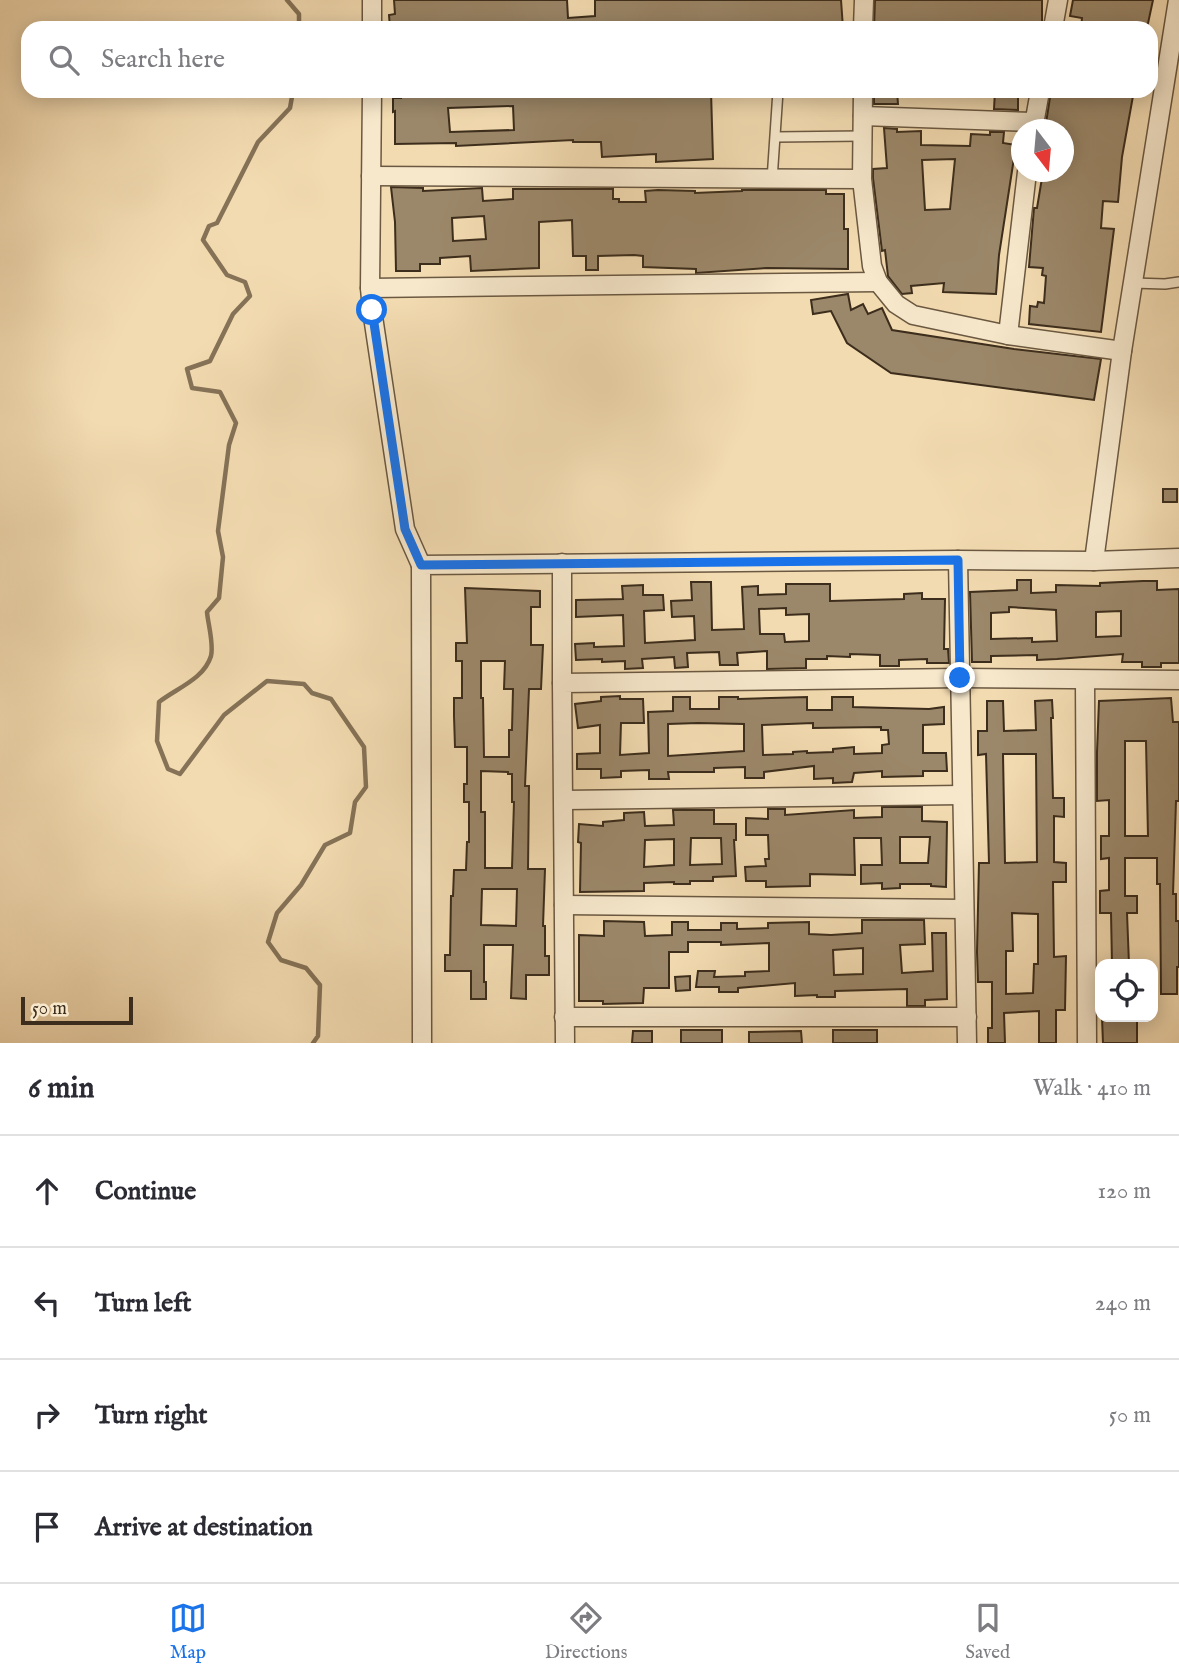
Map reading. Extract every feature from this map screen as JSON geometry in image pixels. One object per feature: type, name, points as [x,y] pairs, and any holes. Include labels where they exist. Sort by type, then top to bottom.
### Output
[{"type":"street","points":[[372,0],[372,21]]},
{"type":"street","points":[[863,21],[864,0]]},
{"type":"street","points":[[1054,21],[1058,0]]},
{"type":"street","points":[[1094,561],[1122,351],[1178,0]]},
{"type":"street","points":[[372,98],[370,288],[405,529],[421,565],[422,1043]]},
{"type":"street","points":[[863,98],[862,179],[872,265],[878,282],[896,304],[913,315],[1008,335],[1122,351]]},
{"type":"street","points":[[1034,119],[1039,98]]},
{"type":"street","points":[[863,116],[1011,125]]},
{"type":"street","points":[[371,176],[862,179]]},
{"type":"street","points":[[1008,335],[1026,182]]},
{"type":"street","points":[[370,288],[878,282]]},
{"type":"street","points":[[421,565],[1094,561],[1179,558]]},
{"type":"street","points":[[958,560],[967,1043]]},
{"type":"street","points":[[562,563],[565,1043]]},
{"type":"street","points":[[562,683],[960,678],[1179,680]]},
{"type":"street","points":[[1086,680],[1087,1043]]},
{"type":"street","points":[[564,800],[962,795]]},
{"type":"street","points":[[564,905],[964,909]]},
{"type":"street","points":[[564,1017],[967,1017]]},
{"type":"lane","points":[[772,180],[778,98]]},
{"type":"lane","points":[[776,136],[862,136]]},
{"type":"lane","points":[[1133,282],[1179,282]]},
{"type":"building","points":[[394,0],[567,0],[568,18],[595,16],[595,0],[841,0],[842,21],[389,21],[389,15],[395,14]]},
{"type":"building","points":[[875,0],[1042,0],[1042,21],[874,21]]},
{"type":"building","points":[[1073,0],[1153,0],[1148,21],[1082,21],[1082,18],[1070,16]]},
{"type":"building","points":[[393,98],[711,98],[713,159],[656,162],[656,154],[602,157],[601,142],[573,140],[456,146],[456,143],[395,144]],"holes":[[[513,106],[514,130],[450,132],[448,108]]]},
{"type":"building","points":[[874,98],[898,98],[898,104],[874,104]]},
{"type":"building","points":[[995,98],[1018,98],[1018,110],[994,109]]},
{"type":"building","points":[[1050,98],[1133,98],[1122,157],[1118,202],[1103,201],[1101,228],[1114,229],[1101,332],[1029,324],[1030,306],[1037,307],[1038,302],[1044,303],[1046,276],[1042,275],[1043,268],[1029,267],[1034,208],[1037,208],[1041,182],[1074,182],[1074,119],[1047,119]]},
{"type":"building","points":[[884,128],[897,129],[897,132],[921,131],[921,145],[970,146],[971,134],[990,135],[990,132],[1004,132],[1003,143],[1011,144],[1011,177],[996,294],[943,292],[944,283],[911,286],[912,293],[902,294],[888,276],[885,250],[882,251],[873,169],[887,168]],"holes":[[[955,159],[950,209],[925,210],[922,160]]]},
{"type":"building","points":[[391,187],[423,188],[423,191],[482,188],[483,201],[513,199],[513,189],[613,189],[613,199],[619,199],[619,202],[646,202],[645,191],[658,190],[695,193],[826,190],[826,194],[844,194],[844,229],[848,229],[848,269],[767,268],[696,273],[696,269],[643,267],[643,256],[634,255],[598,256],[598,270],[586,270],[586,256],[573,256],[572,220],[539,222],[539,268],[471,271],[470,256],[440,258],[440,264],[420,264],[420,271],[396,271]],"holes":[[[484,216],[486,239],[453,241],[452,218]]]},
{"type":"building","points":[[848,294],[851,310],[863,304],[868,314],[882,308],[892,330],[1101,359],[1094,400],[891,373],[847,343],[831,311],[813,314],[811,300]]},
{"type":"building","points":[[1163,489],[1177,489],[1177,502],[1163,502]]},
{"type":"building","points":[[1017,580],[1031,580],[1031,593],[1056,592],[1056,585],[1100,586],[1100,583],[1143,581],[1157,581],[1157,590],[1179,589],[1179,663],[1142,667],[1142,662],[1122,662],[1123,654],[1037,660],[1037,655],[991,656],[991,662],[972,662],[970,592],[1017,590]],"holes":[[[1009,607],[1056,610],[1057,641],[1032,642],[1032,638],[991,639],[991,613],[1009,612]],[[1121,611],[1121,636],[1096,637],[1096,612]]]},
{"type":"building","points":[[691,582],[711,582],[712,630],[744,629],[742,587],[758,586],[758,595],[786,594],[786,584],[830,584],[830,601],[904,599],[904,594],[922,593],[922,599],[945,599],[944,649],[948,649],[949,663],[927,663],[927,659],[899,660],[899,666],[880,666],[880,655],[850,654],[850,657],[806,659],[806,668],[767,669],[767,651],[737,653],[738,665],[720,665],[719,652],[687,653],[688,667],[675,668],[674,657],[642,659],[643,668],[625,669],[625,661],[576,660],[575,644],[594,643],[594,647],[624,646],[623,615],[576,617],[576,600],[623,599],[622,586],[643,585],[643,595],[663,595],[664,610],[644,611],[645,643],[695,640],[694,616],[672,617],[671,601],[692,600]],"holes":[[[786,608],[786,615],[809,614],[809,641],[785,642],[784,634],[760,634],[759,609]]]},
{"type":"building","points":[[465,588],[540,591],[540,607],[531,607],[531,645],[543,645],[541,689],[529,689],[525,786],[529,786],[528,869],[545,869],[543,926],[545,956],[549,956],[549,975],[526,975],[526,999],[511,998],[513,945],[484,945],[486,999],[471,999],[471,971],[445,971],[445,955],[450,955],[454,870],[466,870],[469,842],[469,802],[464,802],[467,747],[455,747],[454,716],[454,698],[462,698],[462,661],[456,661],[456,643],[467,643]],"holes":[[[481,661],[505,661],[504,689],[513,689],[509,757],[484,757]],[[481,771],[512,774],[512,868],[485,868],[485,812],[481,812]],[[482,889],[517,889],[516,926],[481,925]]]},
{"type":"building","points":[[601,697],[643,699],[644,723],[621,723],[620,755],[649,753],[648,712],[673,711],[673,697],[690,697],[690,709],[719,709],[719,697],[807,697],[807,710],[832,710],[832,697],[853,697],[853,707],[944,707],[944,724],[923,725],[923,753],[946,753],[947,771],[923,771],[923,776],[882,777],[882,771],[854,773],[852,782],[833,783],[833,778],[814,779],[814,766],[764,772],[764,778],[745,778],[745,767],[714,768],[714,772],[668,772],[669,779],[649,779],[649,770],[621,771],[621,777],[601,778],[601,769],[577,769],[577,754],[600,753],[600,725],[578,728],[575,704],[601,701]],"holes":[[[813,723],[813,728],[881,727],[881,730],[888,730],[889,744],[882,745],[882,753],[854,754],[854,747],[833,749],[833,752],[807,751],[763,755],[762,725]],[[668,724],[744,724],[744,751],[668,756]]]},
{"type":"building","points":[[1171,698],[1173,722],[1179,722],[1179,801],[1176,801],[1173,894],[1176,894],[1176,921],[1179,921],[1177,994],[1161,994],[1160,884],[1157,884],[1157,858],[1125,858],[1125,896],[1137,896],[1137,913],[1127,913],[1129,959],[1112,959],[1111,913],[1100,913],[1100,891],[1109,890],[1109,858],[1101,859],[1101,836],[1109,836],[1109,800],[1097,801],[1099,701]],"holes":[[[1125,741],[1146,741],[1148,836],[1125,836]]]},
{"type":"building","points":[[1052,700],[1053,798],[1064,798],[1064,817],[1054,816],[1054,862],[1066,863],[1066,882],[1053,882],[1054,957],[1066,956],[1065,1010],[1056,1010],[1056,1043],[1039,1043],[1039,1011],[1004,1013],[1005,1043],[988,1043],[988,1028],[992,1028],[992,982],[978,982],[977,952],[979,863],[989,863],[986,754],[978,755],[978,731],[987,731],[987,701],[1003,701],[1004,731],[1036,730],[1035,701]],"holes":[[[1003,754],[1036,754],[1037,862],[1005,863]],[[1012,913],[1038,914],[1038,964],[1034,964],[1033,993],[1006,994],[1006,951],[1013,951]]]},
{"type":"building","points":[[882,807],[922,807],[922,821],[947,822],[946,887],[900,884],[900,888],[882,889],[882,883],[861,884],[861,865],[882,865],[881,838],[854,838],[855,875],[810,874],[810,886],[766,887],[766,881],[746,881],[745,867],[766,866],[765,859],[769,859],[768,835],[746,835],[746,818],[768,819],[768,809],[785,809],[785,815],[854,810],[854,818],[882,817]],"holes":[[[900,837],[930,837],[928,863],[900,863]]]},
{"type":"building","points":[[673,810],[714,810],[714,824],[736,824],[736,876],[713,877],[713,881],[690,881],[690,884],[644,883],[644,891],[580,892],[579,824],[603,826],[603,822],[624,820],[624,813],[644,812],[645,826],[674,825]],"holes":[[[691,838],[721,838],[722,864],[690,865]],[[674,839],[674,865],[644,867],[645,840]]]},
{"type":"building","points":[[862,920],[924,920],[925,944],[900,945],[902,973],[933,971],[932,933],[946,933],[947,999],[925,1000],[925,1006],[907,1006],[907,989],[835,991],[835,997],[817,997],[795,996],[795,983],[738,988],[738,992],[719,992],[719,987],[696,987],[698,971],[715,971],[714,977],[745,976],[745,972],[769,971],[769,943],[721,945],[721,942],[688,942],[688,952],[669,952],[669,988],[644,988],[643,1003],[603,1004],[603,1001],[579,1001],[579,935],[604,936],[604,921],[644,922],[645,936],[672,935],[672,922],[688,922],[688,930],[721,930],[721,923],[737,923],[737,929],[768,928],[768,923],[809,922],[809,934],[862,933]],"holes":[[[863,948],[863,974],[834,975],[833,950]]]},
{"type":"building","points":[[690,976],[690,990],[676,991],[675,977]]},
{"type":"building","points":[[1102,1022],[1137,1022],[1137,1043],[1103,1043]]},
{"type":"building","points":[[681,1030],[722,1030],[722,1043],[681,1043]]},
{"type":"building","points":[[833,1030],[877,1030],[877,1043],[833,1043]]},
{"type":"building","points":[[633,1031],[652,1031],[652,1043],[632,1043]]},
{"type":"building","points":[[801,1031],[802,1043],[749,1043],[749,1032]]},
{"type":"waterway","points":[[287,0],[299,14],[299,21]]},
{"type":"waterway","points":[[292,98],[290,108],[258,142],[217,223],[209,226],[203,240],[227,275],[245,282],[250,296],[233,314],[210,361],[187,369],[192,388],[220,392],[236,423],[229,445],[218,531],[223,557],[219,598],[207,612],[211,656],[196,677],[159,702],[157,741],[168,769],[180,774],[224,715],[267,681],[304,684],[312,693],[331,699],[364,747],[366,787],[355,802],[350,833],[325,845],[301,885],[277,913],[268,942],[281,960],[306,968],[320,985],[318,1036],[313,1043]]},
{"type":"route","points":[[372,310],[405,529],[421,565],[958,560],[960,678]]}]
